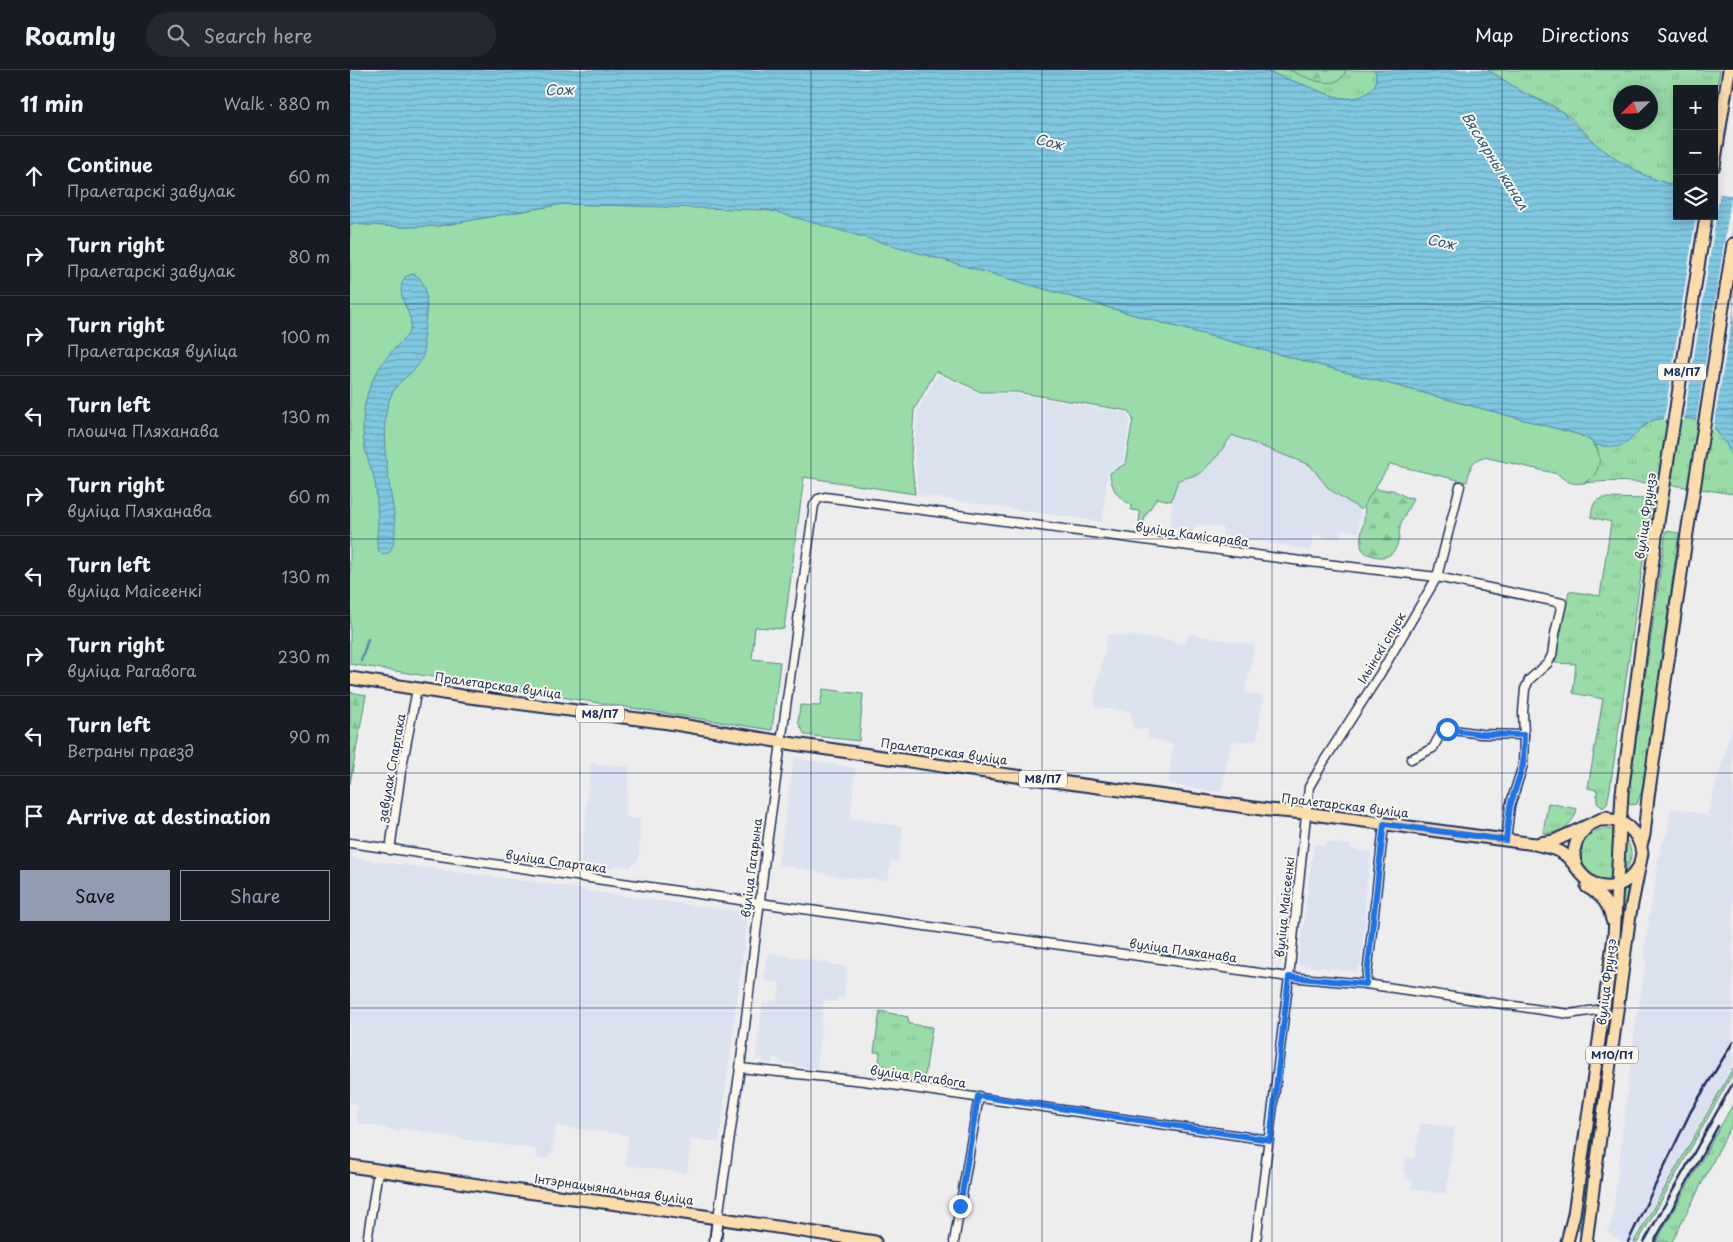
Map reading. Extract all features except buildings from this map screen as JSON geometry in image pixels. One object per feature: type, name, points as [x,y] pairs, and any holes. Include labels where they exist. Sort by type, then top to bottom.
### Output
[{"type":"main road","points":[[1718,141],[1729,70]]},
{"type":"main road","name":"вуліца Фрунзэ","points":[[1567,1242],[1574,1214],[1614,937],[1622,793],[1657,529],[1705,220]]},
{"type":"main road","name":"вуліца Фрунзэ","points":[[1586,1242],[1630,914],[1642,853],[1640,845],[1644,835],[1687,533],[1733,244]]},
{"type":"main road","name":"Пралетарская вуліца","points":[[350,678],[417,689],[669,723],[964,769],[1535,844],[1556,849],[1563,853],[1579,871]]},
{"type":"main road","name":"М8/П7","points":[[1587,826],[1602,820],[1615,809],[1622,793]]},
{"type":"main road","name":"М8/П7","points":[[1602,820],[1620,822]]},
{"type":"main road","points":[[1620,822],[1629,827],[1636,835],[1640,845]]},
{"type":"main road","points":[[1579,871],[1575,862],[1574,852],[1580,834],[1587,826]]},
{"type":"main road","name":"Пралетарская вуліца","points":[[1535,844],[1554,841],[1587,826]]},
{"type":"main road","name":"вуліца Фрунзэ","points":[[1548,848],[1564,861],[1579,881],[1605,900],[1610,911],[1614,937]]},
{"type":"main road","points":[[1617,886],[1630,879],[1638,868]]},
{"type":"main road","name":"М8/П7","points":[[1579,871],[1587,880],[1594,884],[1602,887],[1617,886]]},
{"type":"main road","name":"Інтэрнацыянальная вуліца","points":[[350,1166],[875,1242]]},
{"type":"street","name":"Ільінскі спуск","points":[[1305,813],[1307,793],[1312,780],[1380,674],[1437,576],[1460,486]]},
{"type":"street","name":"вуліца Камісарава","points":[[818,499],[825,497],[1301,561],[1437,576],[1562,603],[1552,655],[1548,663],[1529,680],[1525,688],[1524,735]]},
{"type":"street","name":"вуліца Гагарына","points":[[715,1242],[740,1068],[760,903],[814,505],[818,499]]},
{"type":"street","name":"завулак Спартака","points":[[390,850],[401,772],[417,689]]},
{"type":"street","points":[[1411,759],[1433,748],[1440,734],[1447,729],[1481,734],[1524,735],[1523,765],[1510,806],[1506,840]]},
{"type":"street","name":"вуліца Маісеенкі","points":[[1256,1242],[1289,977],[1305,813]]},
{"type":"street","points":[[1366,984],[1384,824]]},
{"type":"street","name":"вуліца Спартака","points":[[350,843],[760,903]]},
{"type":"street","name":"вуліца Пляханава","points":[[760,903],[1289,977],[1366,984],[1569,1014],[1603,1009]]},
{"type":"street","name":"вуліца Рагавога","points":[[740,1068],[864,1081],[978,1096],[1270,1140]]},
{"type":"street","points":[[954,1242],[978,1096]]},
{"type":"street","points":[[367,1242],[378,1170]]},
{"type":"shaded area","points":[[938,375],[981,394],[1016,394],[1127,413],[1130,419],[1123,463],[1108,472],[1102,522],[918,495],[914,454],[917,411]]},
{"type":"shaded area","points":[[1231,435],[1310,465],[1329,489],[1361,510],[1358,532],[1342,530],[1340,538],[1337,539],[1313,535],[1311,551],[1285,545],[1223,536],[1222,527],[1198,524],[1192,532],[1169,529],[1173,502],[1171,501],[1178,480],[1201,474],[1219,454]]},
{"type":"shaded area","points":[[1108,634],[1167,640],[1186,644],[1188,634],[1255,645],[1245,693],[1263,696],[1257,740],[1231,742],[1221,792],[1168,784],[1173,744],[1147,738],[1148,729],[1133,729],[1131,712],[1096,707],[1094,699]]},
{"type":"shaded area","points":[[1733,723],[1733,1065],[1634,1242],[1622,1242],[1607,1232],[1612,1221],[1635,1028],[1646,962],[1644,951],[1661,844],[1667,835],[1671,808],[1707,816]]},
{"type":"shaded area","points":[[794,758],[856,768],[850,818],[903,827],[898,862],[891,861],[888,880],[841,877],[778,864]]},
{"type":"shaded area","points":[[591,763],[630,767],[625,817],[640,819],[639,859],[630,867],[616,866],[607,870],[581,863]]},
{"type":"shaded area","points":[[1326,842],[1351,845],[1351,849],[1371,852],[1365,896],[1365,923],[1360,965],[1358,965],[1357,972],[1298,965],[1314,844],[1325,846]]},
{"type":"shaded area","points":[[350,849],[353,849],[352,858],[748,913],[719,1142],[691,1139],[687,1173],[625,1165],[628,1135],[556,1126],[552,1153],[546,1159],[537,1158],[535,1149],[467,1140],[403,1128],[398,1131],[359,1123],[355,1116],[357,1108],[355,1104],[350,1103]]},
{"type":"shaded area","points":[[768,952],[847,967],[844,998],[837,997],[836,1001],[826,1000],[823,1003],[817,1069],[781,1063],[778,1059],[773,1058],[772,1063],[763,1062],[763,1058],[756,1057],[763,1003],[769,1004],[770,1000],[777,1001],[780,983],[764,980]]},
{"type":"shaded area","points":[[1420,1123],[1455,1128],[1446,1194],[1411,1189],[1413,1180],[1405,1179],[1406,1173],[1403,1173],[1405,1157],[1415,1158]]},
{"type":"green space","points":[[1263,70],[1375,70],[1376,79],[1374,87],[1363,96],[1347,98],[1330,95]]},
{"type":"green space","points":[[1289,70],[1346,70],[1342,77],[1328,83],[1320,82]]},
{"type":"green space","points":[[1488,70],[1720,70],[1717,85],[1673,85],[1673,186],[1646,176],[1619,161],[1598,146],[1571,118],[1552,105],[1524,93]]},
{"type":"green space","points":[[562,204],[755,209],[778,212],[1173,326],[1577,434],[1591,441],[1598,451],[1599,462],[1596,472],[1590,479],[1581,483],[1570,482],[1558,474],[1484,457],[1473,463],[1467,482],[1390,464],[1361,510],[1329,489],[1310,465],[1232,435],[1219,454],[1200,474],[1178,480],[1171,501],[1157,498],[1145,516],[1144,523],[1139,523],[1140,511],[1131,510],[1131,504],[1118,496],[1113,488],[1110,473],[1125,464],[1133,419],[1129,411],[1016,392],[981,392],[936,371],[914,410],[911,455],[915,494],[804,477],[784,629],[755,627],[752,659],[780,662],[772,730],[350,664],[350,224],[404,227],[439,226]]},
{"type":"green space","points":[[1195,414],[1369,481],[1378,490],[1393,490],[1406,497],[1413,498],[1401,523],[1399,540],[1394,551],[1384,557],[1364,552],[1361,547],[1361,535],[1365,516],[1364,506],[1310,460]]},
{"type":"green space","points":[[1672,417],[1694,419],[1716,429],[1727,445],[1733,461],[1733,494],[1639,482],[1582,483],[1588,481],[1598,450],[1595,445],[1605,446],[1640,429],[1653,420]]},
{"type":"green space","points":[[1603,498],[1652,499],[1610,789],[1607,804],[1603,808],[1597,803],[1597,790],[1588,788],[1603,699],[1573,693],[1576,664],[1555,663],[1569,591],[1600,596],[1611,522],[1591,517],[1595,502]]},
{"type":"green space","points":[[1666,531],[1679,533],[1643,788],[1637,804],[1630,805],[1628,798]]},
{"type":"green space","points":[[823,689],[863,694],[859,741],[805,735],[798,722],[800,705],[820,706]]},
{"type":"green space","points":[[350,692],[366,695],[350,784]]},
{"type":"green space","points":[[1548,803],[1577,809],[1573,820],[1565,827],[1555,832],[1543,833]]},
{"type":"green space","points":[[1604,829],[1615,830],[1613,878],[1601,878],[1592,875],[1585,868],[1582,859],[1582,849],[1585,840],[1593,833]]},
{"type":"green space","points":[[1624,837],[1631,850],[1631,855],[1629,864],[1623,873]]},
{"type":"green space","points":[[1630,883],[1582,1223],[1579,1230],[1623,911],[1622,888]]},
{"type":"green space","points":[[880,1011],[908,1017],[909,1024],[932,1027],[924,1082],[878,1077],[880,1052],[874,1052]]},
{"type":"green space","points":[[1733,1068],[1733,1073],[1638,1242],[1634,1242]]},
{"type":"green space","points":[[1733,1104],[1733,1122],[1672,1242],[1656,1242]]},
{"type":"water","points":[[350,70],[1263,70],[1330,95],[1355,98],[1363,96],[1374,87],[1376,82],[1375,70],[1488,70],[1524,93],[1561,111],[1598,146],[1619,161],[1646,176],[1673,186],[1673,220],[1718,220],[1718,194],[1733,196],[1733,461],[1727,445],[1721,439],[1716,429],[1700,421],[1687,418],[1653,420],[1644,425],[1627,443],[1617,447],[1595,445],[1590,440],[1577,434],[1173,326],[769,210],[562,204],[439,226],[404,227],[350,224]]},
{"type":"water","points":[[414,274],[424,285],[426,293],[424,351],[418,366],[400,382],[389,401],[384,431],[395,535],[390,552],[383,555],[377,545],[376,487],[364,445],[364,413],[369,389],[376,373],[409,333],[410,317],[401,290],[406,276]]},
{"type":"pier","points":[[1732,193],[1733,311],[1713,430],[1696,422]]},
{"type":"pier","points":[[1695,220],[1716,220],[1684,420],[1664,420]]},
{"type":"waterway","points":[[361,661],[368,639]]},
{"type":"railway","points":[[1628,1242],[1691,1111],[1733,1042]]},
{"type":"railway","points":[[1644,1242],[1733,1083]]},
{"type":"railway","points":[[1654,1242],[1718,1126]]},
{"type":"route","points":[[960,1206],[978,1096],[1270,1140],[1289,977],[1366,984],[1384,824],[1506,840],[1510,806],[1523,765],[1524,735],[1481,734],[1447,729]]},
{"type":"water label","name":"Сож","points":[[559,90]]},
{"type":"water label","name":"Сож","points":[[1049,142]]},
{"type":"water label","name":"Вяслярны канал","points":[[1495,161]]},
{"type":"water label","name":"Сож","points":[[1441,242]]}]
